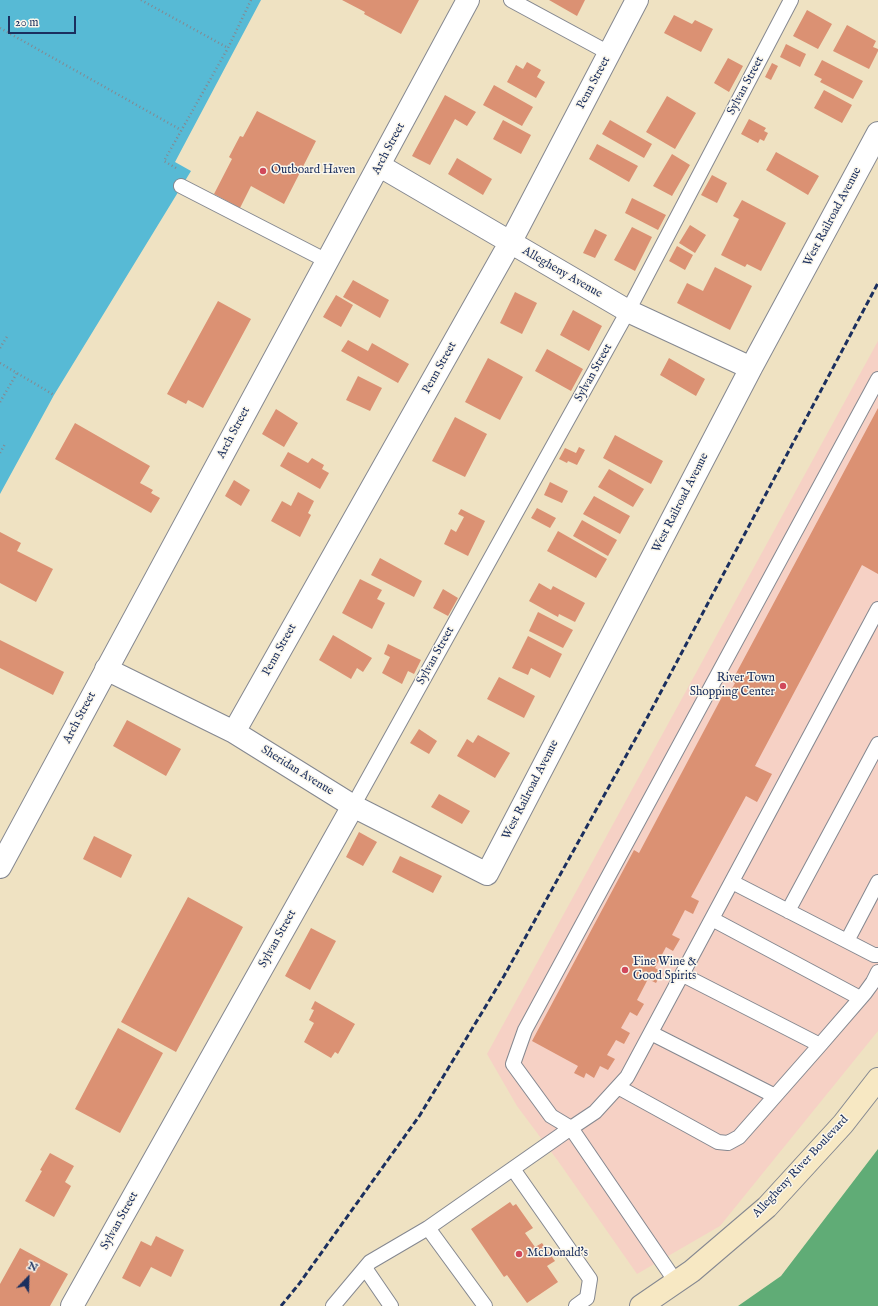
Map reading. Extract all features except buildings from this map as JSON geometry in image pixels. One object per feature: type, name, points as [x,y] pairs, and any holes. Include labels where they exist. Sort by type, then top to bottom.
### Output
[{"type":"main road","name":"Allegheny River Boulevard","points":[[641,1306],[692,1271],[766,1207],[843,1124],[878,1079]]},
{"type":"street","name":"Arch Street","points":[[0,867],[380,166],[468,0]]},
{"type":"street","name":"Penn Street","points":[[234,732],[510,243],[637,0]]},
{"type":"street","name":"West Railroad Avenue","points":[[487,874],[751,368],[878,133]]},
{"type":"street","name":"Allegheny Avenue","points":[[380,166],[628,311],[751,368]]},
{"type":"street","name":"Sheridan Avenue","points":[[106,669],[234,732],[353,806],[487,874]]},
{"type":"street","name":"Sylvan Street","points":[[72,1306],[353,806]]},
{"type":"lane","points":[[511,0],[609,53]]},
{"type":"lane","name":"Sylvan Street","points":[[353,806],[628,311],[791,0]]},
{"type":"lane","points":[[181,186],[327,262]]},
{"type":"lane","points":[[676,1282],[571,1128],[552,1116],[513,1064],[525,1030],[878,379]]},
{"type":"lane","points":[[333,1306],[370,1262],[428,1228],[595,1112],[627,1077],[652,1033],[878,609]]},
{"type":"lane","points":[[788,911],[878,744]]},
{"type":"lane","points":[[732,882],[874,955],[878,955]]},
{"type":"lane","points":[[847,940],[878,882]]},
{"type":"lane","points":[[712,919],[860,998]]},
{"type":"lane","points":[[618,1087],[718,1142],[728,1143],[739,1137],[820,1045],[873,982],[878,972]]},
{"type":"lane","points":[[683,975],[820,1045]]},
{"type":"lane","points":[[652,1033],[775,1096]]},
{"type":"lane","points":[[513,1169],[590,1279],[587,1298],[576,1306]]},
{"type":"lane","points":[[428,1228],[485,1306]]},
{"type":"lane","points":[[365,1268],[390,1306]]},
{"type":"path","points":[[141,0],[228,48]]},
{"type":"path","points":[[182,172],[164,162],[228,48],[252,0]]},
{"type":"path","points":[[0,28],[181,130]]},
{"type":"path","points":[[0,348],[8,335]]},
{"type":"path","points":[[0,363],[54,395]]},
{"type":"path","points":[[0,402],[17,373]]},
{"type":"path","points":[[0,453],[5,444]]},
{"type":"shaded area","name":"River Town Shopping Center","points":[[878,341],[878,1031],[720,1226],[637,1274],[558,1161],[517,1106],[487,1054]]},
{"type":"green space","points":[[878,1149],[878,1306],[738,1306],[781,1276]]},
{"type":"water","points":[[0,0],[261,0],[175,162],[191,171],[54,395],[0,494]]},
{"type":"railway","points":[[281,1306],[299,1284],[420,1115],[504,976],[647,718],[878,283]]},
{"type":"place","name":"Outboard Haven","points":[[263,171]]},
{"type":"place","name":"River Town Shopping Center","points":[[783,686]]},
{"type":"place","name":"Fine Wine & Good Spirits","points":[[625,970]]},
{"type":"place","name":"McDonald's","points":[[519,1254]]}]
